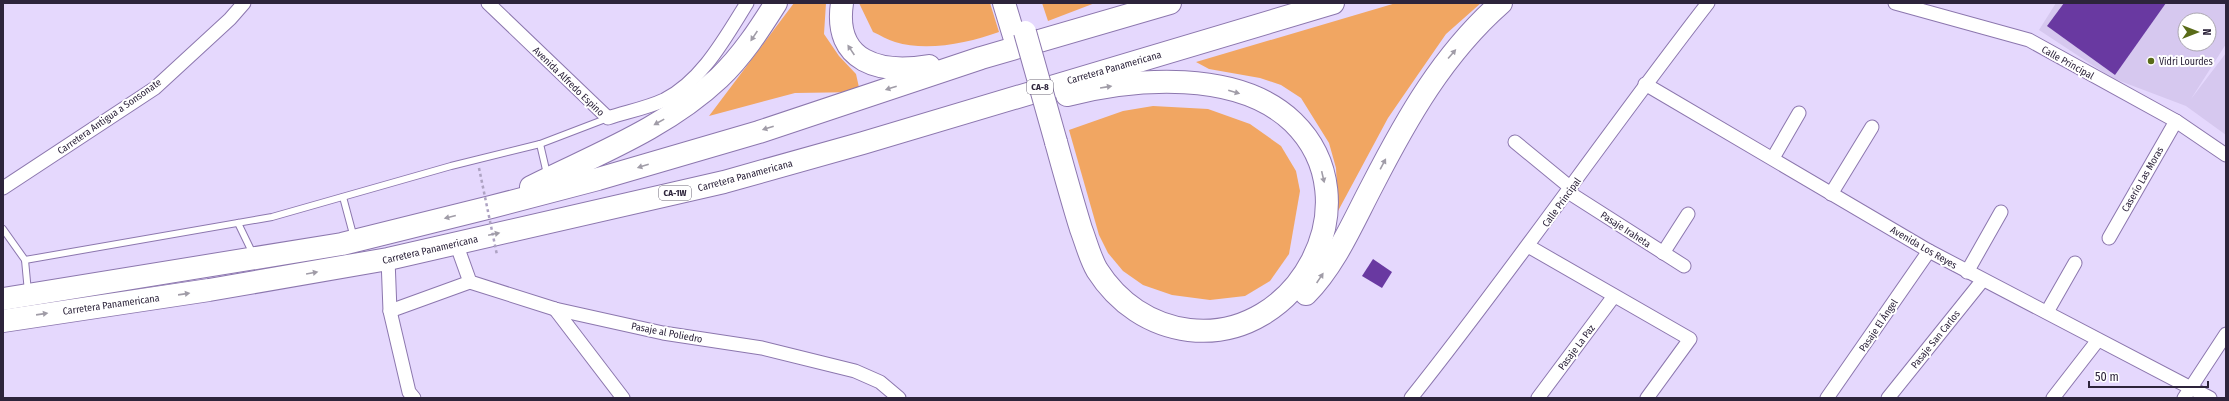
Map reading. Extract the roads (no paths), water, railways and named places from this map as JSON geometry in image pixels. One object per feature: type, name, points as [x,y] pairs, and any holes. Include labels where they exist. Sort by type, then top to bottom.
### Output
[{"type":"highway","points":[[491,207],[655,125],[700,94],[737,58],[776,3]]},
{"type":"highway","points":[[842,3],[840,12],[847,44],[855,56],[868,63],[898,69],[981,58]]},
{"type":"highway","name":"CA-8","points":[[1004,3],[1019,34],[1050,144]]},
{"type":"highway","name":"CA-8","points":[[1018,3],[1019,34]]},
{"type":"highway","points":[[1052,38],[1119,16],[1134,3]]},
{"type":"highway","name":"Carretera Panamericana","points":[[3,300],[255,259],[355,241],[491,207],[598,179],[759,132],[981,58],[1170,3]]},
{"type":"highway","name":"Carretera Panamericana","points":[[3,320],[225,287],[388,259],[724,182],[863,143],[1005,99],[1333,3]]},
{"type":"highway","points":[[1050,144],[1074,247],[1091,285],[1106,303],[1125,319],[1149,331],[1181,342],[1203,343],[1224,341],[1243,336],[1281,316],[1314,286],[1347,235],[1409,116],[1444,63],[1480,22],[1501,3]]},
{"type":"highway","points":[[863,143],[1085,90],[1133,82],[1193,82],[1222,88],[1249,96],[1273,106],[1294,123],[1309,143],[1320,165],[1327,197],[1324,228],[1320,246],[1298,284],[1274,306],[1258,317],[1226,328],[1204,331],[1180,329],[1150,319],[1133,310],[1113,292],[1096,268],[1071,197],[1050,144]]},
{"type":"street","name":"Carretera Antigua a Sonsonate","points":[[3,188],[155,88],[230,19],[244,3]]},
{"type":"street","name":"Avenida Alfredo Espino","points":[[488,3],[608,118],[663,100],[696,76],[718,47],[747,3]]},
{"type":"street","name":"Calle Principal","points":[[1411,398],[1528,246],[1570,190],[1645,84],[1708,3]]},
{"type":"street","name":"Calle Principal","points":[[1895,3],[2029,40],[2176,121],[2226,155]]},
{"type":"street","name":"Avenida Los Reyes","points":[[1645,84],[1982,281],[2047,312],[2188,393],[2210,398]]},
{"type":"street","points":[[1773,158],[1799,113]]},
{"type":"street","name":"Caserío Las Moras","points":[[2109,238],[2176,121]]},
{"type":"street","points":[[1832,194],[1872,127]]},
{"type":"street","name":"Pasaje Iraheta","points":[[1515,142],[1570,190],[1684,266]]},
{"type":"street","points":[[1967,272],[2001,212]]},
{"type":"street","points":[[1663,253],[1688,214]]},
{"type":"street","points":[[390,311],[470,282],[456,243]]},
{"type":"street","points":[[1528,246],[1690,339],[1647,398]]},
{"type":"street","name":"Pasaje El Ángel","points":[[1827,398],[1929,251]]},
{"type":"street","points":[[388,259],[390,311],[408,396]]},
{"type":"street","points":[[2047,312],[2075,263]]},
{"type":"street","name":"Pasaje San Carlos","points":[[1888,398],[1982,281]]},
{"type":"street","name":"Pasaje al Poliedro","points":[[470,282],[556,309],[663,333],[762,348],[855,371],[880,382],[899,398]]},
{"type":"street","name":"Pasaje La Paz","points":[[1538,398],[1614,296]]},
{"type":"street","points":[[556,309],[622,398]]},
{"type":"street","points":[[2188,393],[2226,334]]},
{"type":"street","points":[[2053,398],[2098,340]]},
{"type":"lane","points":[[25,260],[272,217],[451,166],[540,144],[608,118]]},
{"type":"lane","points":[[540,144],[549,178]]},
{"type":"lane","points":[[342,197],[355,241]]},
{"type":"lane","points":[[238,223],[255,259]]},
{"type":"lane","points":[[3,229],[25,260],[28,275],[28,295]]},
{"type":"place","name":"Vidri Lourdes","points":[[2151,61]]}]
